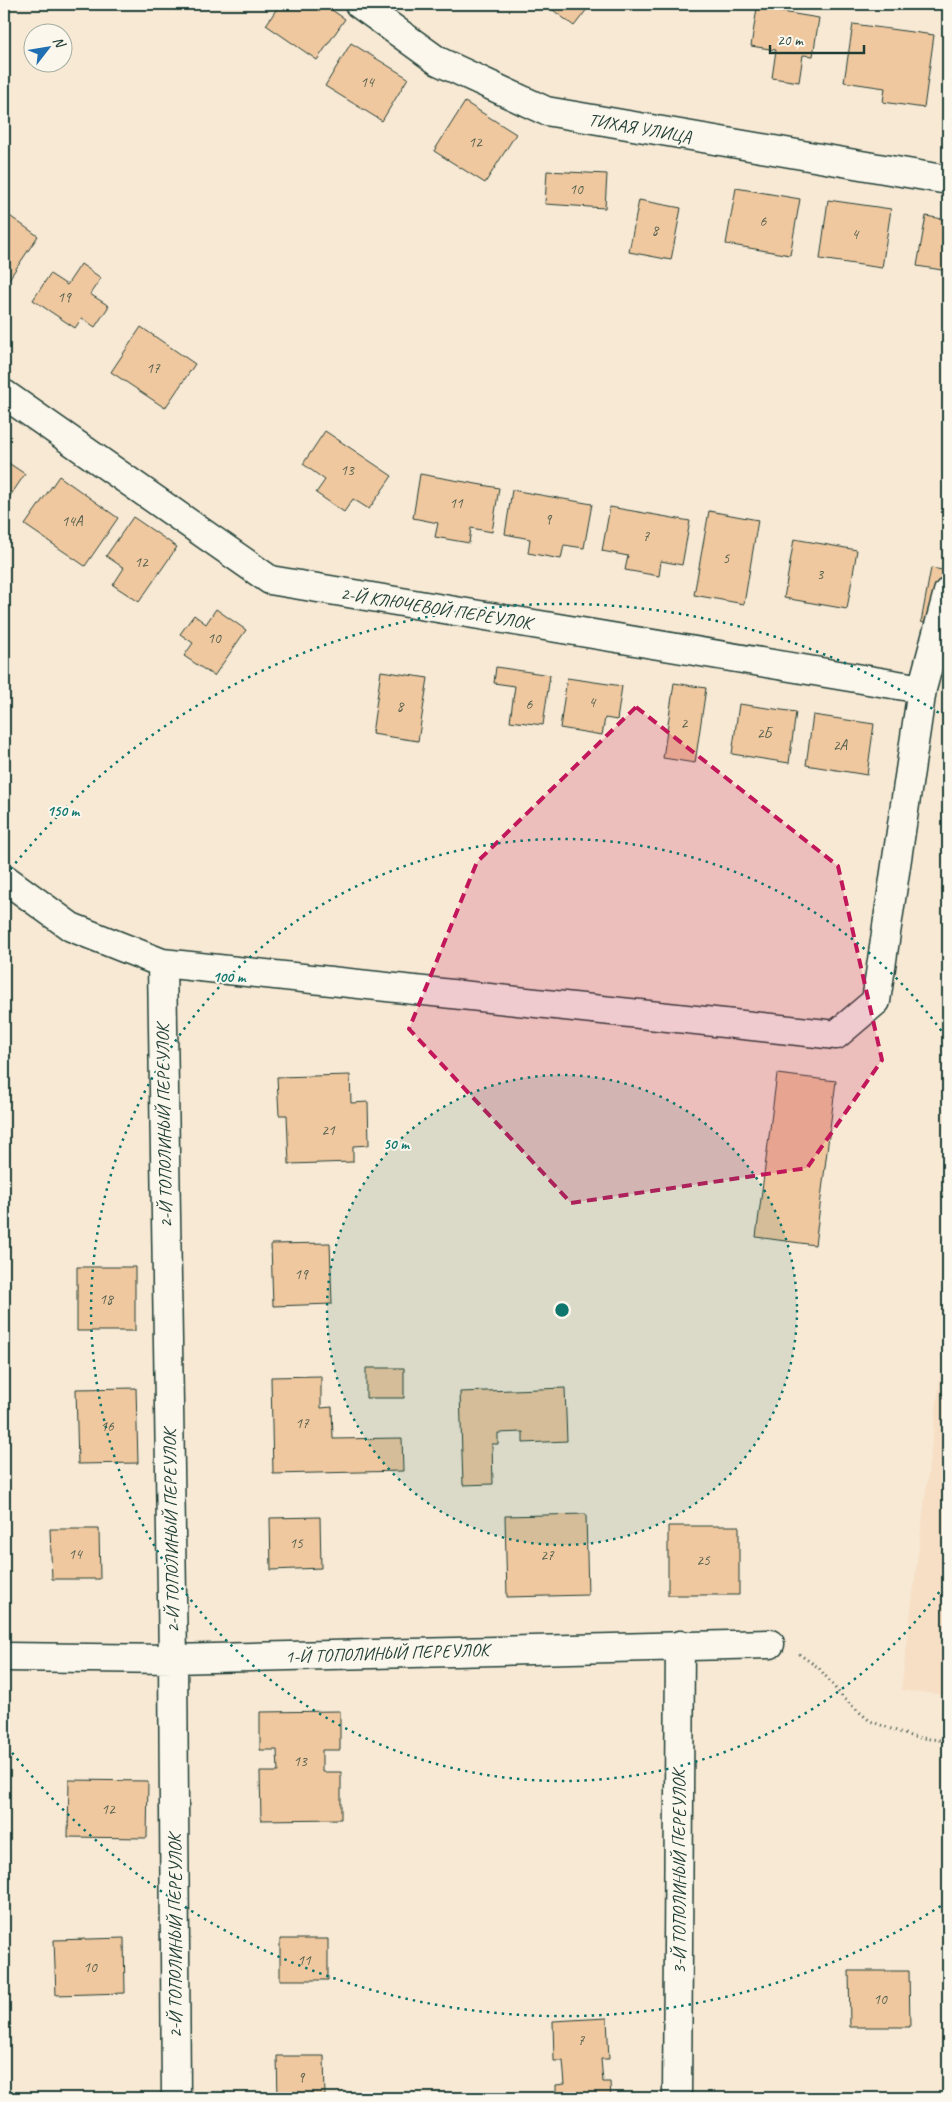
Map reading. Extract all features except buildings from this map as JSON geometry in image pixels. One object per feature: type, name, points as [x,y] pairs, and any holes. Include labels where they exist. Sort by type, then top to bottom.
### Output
[{"type":"street","name":"ТИХАЯ УЛИЦА","points":[[359,4],[438,61],[546,112],[948,180]]},
{"type":"street","name":"2-Й КЛЮЧЕВОЙ ПЕРЕУЛОК","points":[[4,394],[270,580],[922,689]]},
{"type":"street","points":[[4,878],[71,927],[162,963],[836,1034],[876,1001],[922,689],[948,592]]},
{"type":"street","name":"2-Й ТОПОЛИНЫЙ ПЕРЕУЛОК","points":[[162,963],[173,1659],[176,2098]]},
{"type":"street","name":"1-Й ТОПОЛИНЫЙ ПЕРЕУЛОК","points":[[4,1657],[173,1659],[770,1644]]},
{"type":"street","name":"3-Й ТОПОЛИНЫЙ ПЕРЕУЛОК","points":[[677,2098],[680,1645]]},
{"type":"path","points":[[770,1644],[796,1652],[819,1668],[844,1699],[870,1721],[913,1737],[948,1741]]},
{"type":"highlighted area","points":[[636,707],[838,866],[882,1060],[807,1168],[571,1203],[409,1029],[477,862]]},
{"type":"shaded area","points":[[948,1314],[948,1695],[901,1690]]}]
